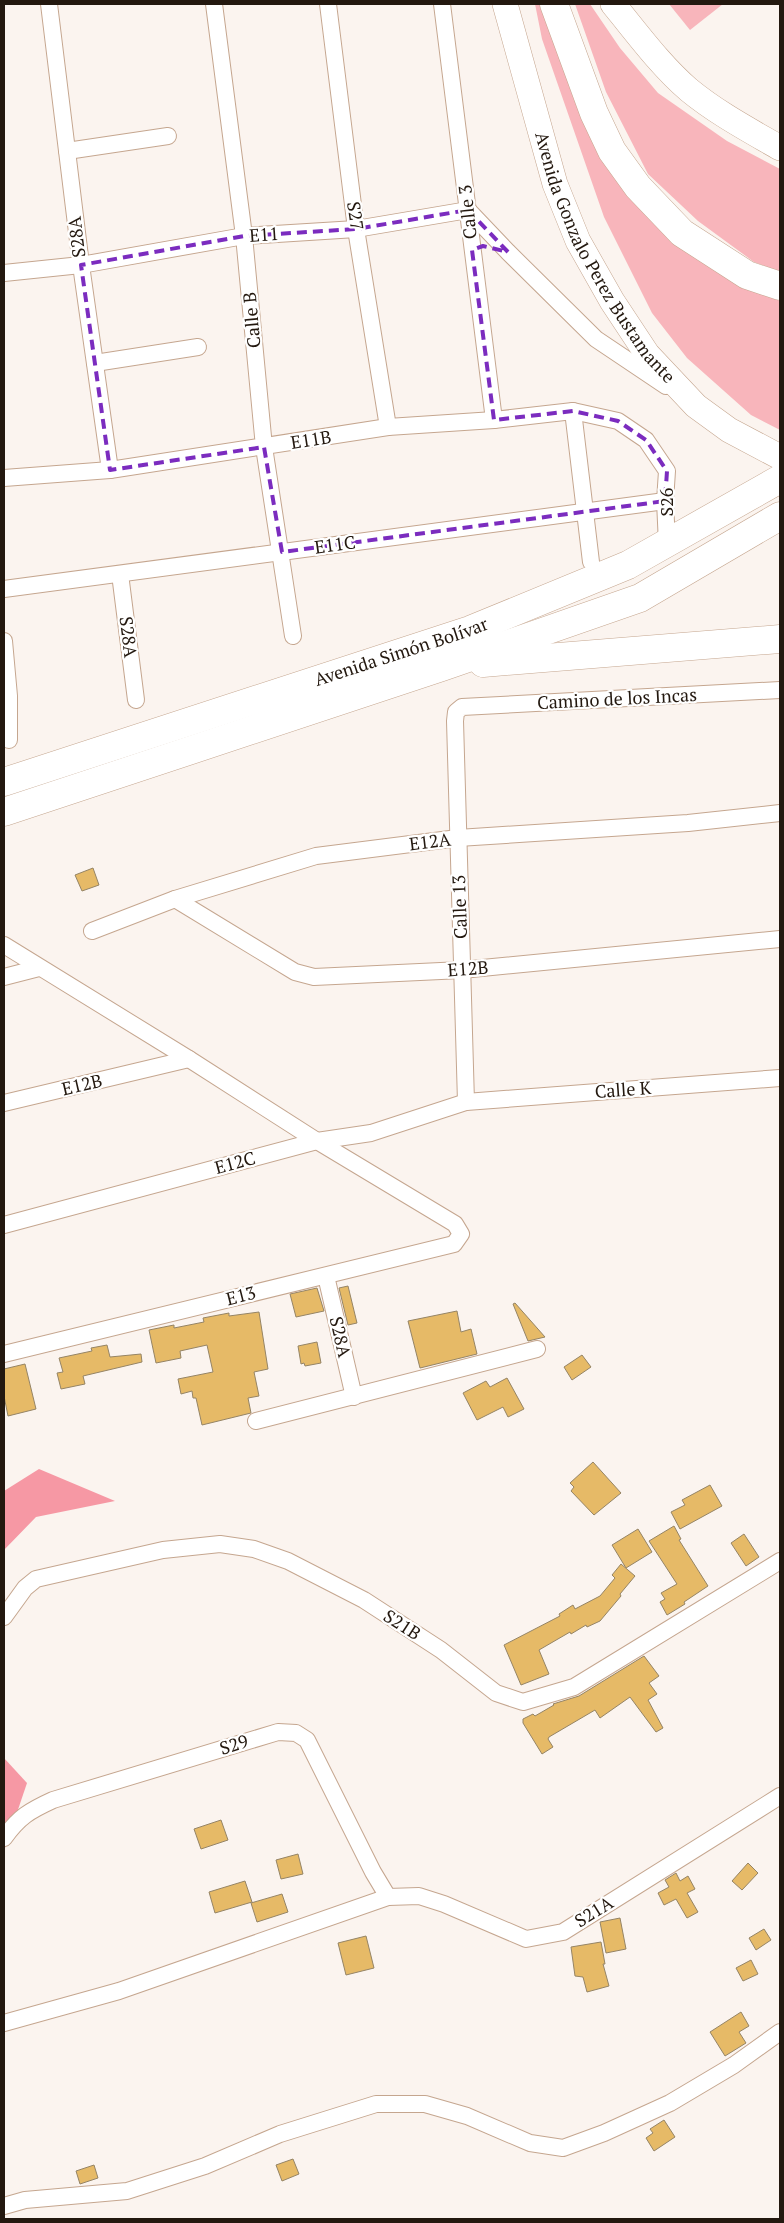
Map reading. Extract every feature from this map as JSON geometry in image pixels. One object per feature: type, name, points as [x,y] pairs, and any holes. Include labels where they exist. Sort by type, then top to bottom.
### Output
[{"type":"highway","points":[[554,4],[594,113],[612,151],[638,187],[682,233],[747,275],[780,286]]},
{"type":"highway","name":"Avenida Simón Bolívar","points":[[4,782],[470,630],[628,564],[675,540],[780,479]]},
{"type":"highway","name":"Avenida Simón Bolívar","points":[[4,812],[442,667],[640,598],[780,516]]},
{"type":"highway","points":[[442,667],[780,639]]},
{"type":"main road","name":"Avenida Gonzalo Perez Bustamante","points":[[505,4],[555,184],[578,241],[612,300],[647,354],[696,406],[729,430],[780,458]]},
{"type":"main road","points":[[613,4],[667,68],[690,91],[734,122],[780,148]]},
{"type":"street","name":"S28A","points":[[49,4],[81,265],[110,470]]},
{"type":"street","name":"Calle B","points":[[214,4],[244,236],[264,448],[294,636]]},
{"type":"street","name":"S27","points":[[328,4],[356,228],[388,427]]},
{"type":"street","name":"Calle 3","points":[[442,4],[494,420]]},
{"type":"street","points":[[67,151],[168,136]]},
{"type":"street","points":[[468,210],[596,339],[696,406]]},
{"type":"street","name":"E11","points":[[4,273],[81,265],[244,236],[356,228],[468,210]]},
{"type":"street","points":[[472,250],[483,246],[508,252]]},
{"type":"street","points":[[95,363],[198,347]]},
{"type":"street","points":[[573,411],[591,562]]},
{"type":"street","name":"E11B","points":[[4,478],[110,470],[264,448],[388,427],[494,420],[573,411],[618,421]]},
{"type":"street","name":"S26","points":[[618,421],[646,440],[667,471],[665,501],[675,540]]},
{"type":"street","name":"E11C","points":[[4,589],[665,501]]},
{"type":"street","name":"S28A","points":[[120,574],[136,700]]},
{"type":"street","points":[[4,641],[9,740]]},
{"type":"street","name":"Camino de los Incas","points":[[456,712],[462,707],[780,690]]},
{"type":"street","name":"Calle 13","points":[[456,712],[466,1102]]},
{"type":"street","name":"E12A","points":[[92,931],[175,899],[316,856],[458,838],[688,823],[780,813]]},
{"type":"street","name":"E12B","points":[[175,899],[295,972],[314,977],[462,970],[780,939]]},
{"type":"street","points":[[4,946],[189,1059],[317,1141]]},
{"type":"street","points":[[4,977],[40,968]]},
{"type":"street","name":"E12B","points":[[4,1103],[189,1059]]},
{"type":"street","name":"Calle K","points":[[466,1102],[780,1078]]},
{"type":"street","name":"E12C","points":[[4,1225],[317,1141],[371,1133],[466,1102]]},
{"type":"street","name":"E13","points":[[4,1354],[454,1244],[461,1234],[455,1224],[317,1141]]},
{"type":"street","name":"S28A","points":[[326,1276],[354,1397]]},
{"type":"street","points":[[256,1422],[537,1349]]},
{"type":"street","name":"S21B","points":[[4,1617],[25,1588],[36,1579],[163,1550],[220,1544],[254,1549],[288,1561],[364,1600],[441,1650],[496,1693],[523,1702],[574,1687],[780,1561]]},
{"type":"street","name":"S29","points":[[4,1838],[16,1821],[35,1808],[53,1800],[278,1732],[296,1733],[307,1740],[373,1872],[388,1897]]},
{"type":"street","name":"S21A","points":[[4,2023],[118,1992],[388,1897],[419,1896],[444,1904],[526,1939],[562,1932],[780,1796]]},
{"type":"street","points":[[4,2206],[25,2200],[127,2191],[206,2166],[280,2134],[376,2104],[425,2104],[467,2116],[530,2143],[563,2148],[604,2133],[670,2103],[734,2065],[780,2032]]},
{"type":"highlighted area","points":[[468,210],[508,252],[483,246],[472,250],[494,420],[573,411],[618,421],[646,440],[667,471],[665,501],[282,552],[264,447],[110,470],[81,265],[244,236],[356,229]]},
{"type":"shaded area","points":[[535,4],[543,4],[605,158],[725,276],[780,301],[780,430],[751,415],[687,358],[652,313],[604,217],[542,39]]},
{"type":"shaded area","points":[[575,4],[590,4],[620,48],[658,93],[727,141],[780,169],[780,272],[754,262],[698,221],[648,174],[606,92]]},
{"type":"shaded area","points":[[669,4],[723,4],[690,30]]},
{"type":"shaded area","points":[[39,1469],[115,1501],[36,1517],[4,1550],[4,1491]]},
{"type":"shaded area","points":[[4,1758],[27,1783],[4,1851]]},
{"type":"building","points":[[93,868],[99,885],[82,891],[75,875]]},
{"type":"building","points":[[348,1286],[357,1323],[348,1325],[339,1288]]},
{"type":"building","points":[[317,1288],[324,1311],[296,1317],[290,1294]]},
{"type":"building","points":[[515,1303],[545,1337],[528,1341],[513,1304]]},
{"type":"building","points":[[457,1311],[461,1332],[471,1329],[477,1354],[420,1368],[408,1321]]},
{"type":"building","points":[[259,1312],[268,1369],[254,1372],[259,1396],[248,1398],[251,1413],[202,1425],[196,1398],[193,1398],[192,1391],[181,1394],[178,1379],[213,1372],[207,1345],[180,1351],[181,1358],[156,1363],[149,1330],[174,1325],[174,1328],[204,1322],[203,1318],[229,1313],[229,1316]]},
{"type":"building","points":[[317,1342],[321,1363],[305,1366],[304,1363],[301,1364],[298,1346]]},
{"type":"building","points":[[107,1345],[110,1357],[141,1354],[142,1362],[83,1376],[85,1384],[61,1389],[57,1373],[63,1372],[59,1358],[92,1351],[91,1348]]},
{"type":"building","points":[[582,1355],[591,1367],[572,1380],[564,1367]]},
{"type":"building","points":[[25,1364],[36,1409],[8,1416],[4,1396],[4,1369]]},
{"type":"building","points":[[507,1378],[524,1409],[508,1417],[503,1407],[477,1420],[463,1393],[486,1381],[490,1387]]},
{"type":"building","points":[[593,1462],[621,1493],[594,1515],[571,1491],[574,1487],[570,1483]]},
{"type":"building","points":[[710,1485],[722,1506],[680,1529],[671,1512],[685,1505],[682,1500]]},
{"type":"building","points":[[674,1526],[681,1539],[679,1540],[708,1586],[667,1615],[660,1602],[665,1599],[661,1593],[677,1584],[649,1541]]},
{"type":"building","points":[[638,1529],[652,1552],[626,1568],[612,1545]]},
{"type":"building","points":[[744,1534],[759,1557],[746,1566],[731,1543]]},
{"type":"building","points":[[621,1564],[635,1576],[620,1594],[621,1596],[600,1621],[587,1627],[586,1625],[571,1634],[570,1632],[539,1650],[549,1674],[521,1685],[504,1645],[560,1616],[559,1614],[573,1605],[575,1609],[600,1596],[615,1578],[612,1575]]},
{"type":"building","points":[[644,1656],[659,1676],[649,1683],[657,1694],[648,1700],[663,1728],[656,1732],[630,1697],[600,1718],[595,1710],[549,1737],[548,1739],[553,1747],[542,1754],[523,1723],[523,1719],[533,1714],[535,1716],[553,1704],[579,1696]]},
{"type":"building","points":[[221,1820],[228,1840],[201,1849],[194,1829]]},
{"type":"building","points":[[298,1854],[303,1874],[281,1879],[276,1860]]},
{"type":"building","points":[[748,1863],[758,1873],[742,1890],[732,1881]]},
{"type":"building","points":[[676,1873],[680,1881],[688,1876],[695,1889],[687,1893],[698,1912],[687,1918],[676,1899],[664,1905],[658,1893],[669,1887],[665,1880]]},
{"type":"building","points":[[245,1881],[252,1902],[215,1913],[209,1892]]},
{"type":"building","points":[[282,1894],[288,1912],[257,1922],[251,1903]]},
{"type":"building","points":[[620,1918],[626,1949],[606,1953],[600,1922]]},
{"type":"building","points":[[764,1929],[771,1940],[756,1950],[749,1938]]},
{"type":"building","points":[[366,1936],[374,1968],[346,1975],[338,1943]]},
{"type":"building","points":[[601,1942],[605,1964],[603,1964],[609,1986],[587,1992],[583,1977],[575,1976],[571,1947]]},
{"type":"building","points":[[751,1960],[758,1974],[743,1981],[736,1968]]},
{"type":"building","points":[[741,2012],[749,2026],[739,2032],[746,2043],[725,2056],[710,2032]]},
{"type":"building","points":[[664,2120],[675,2137],[654,2151],[646,2138],[653,2133],[650,2129]]},
{"type":"building","points":[[293,2159],[299,2174],[282,2181],[276,2165]]},
{"type":"building","points":[[94,2165],[98,2178],[80,2184],[76,2171]]}]
